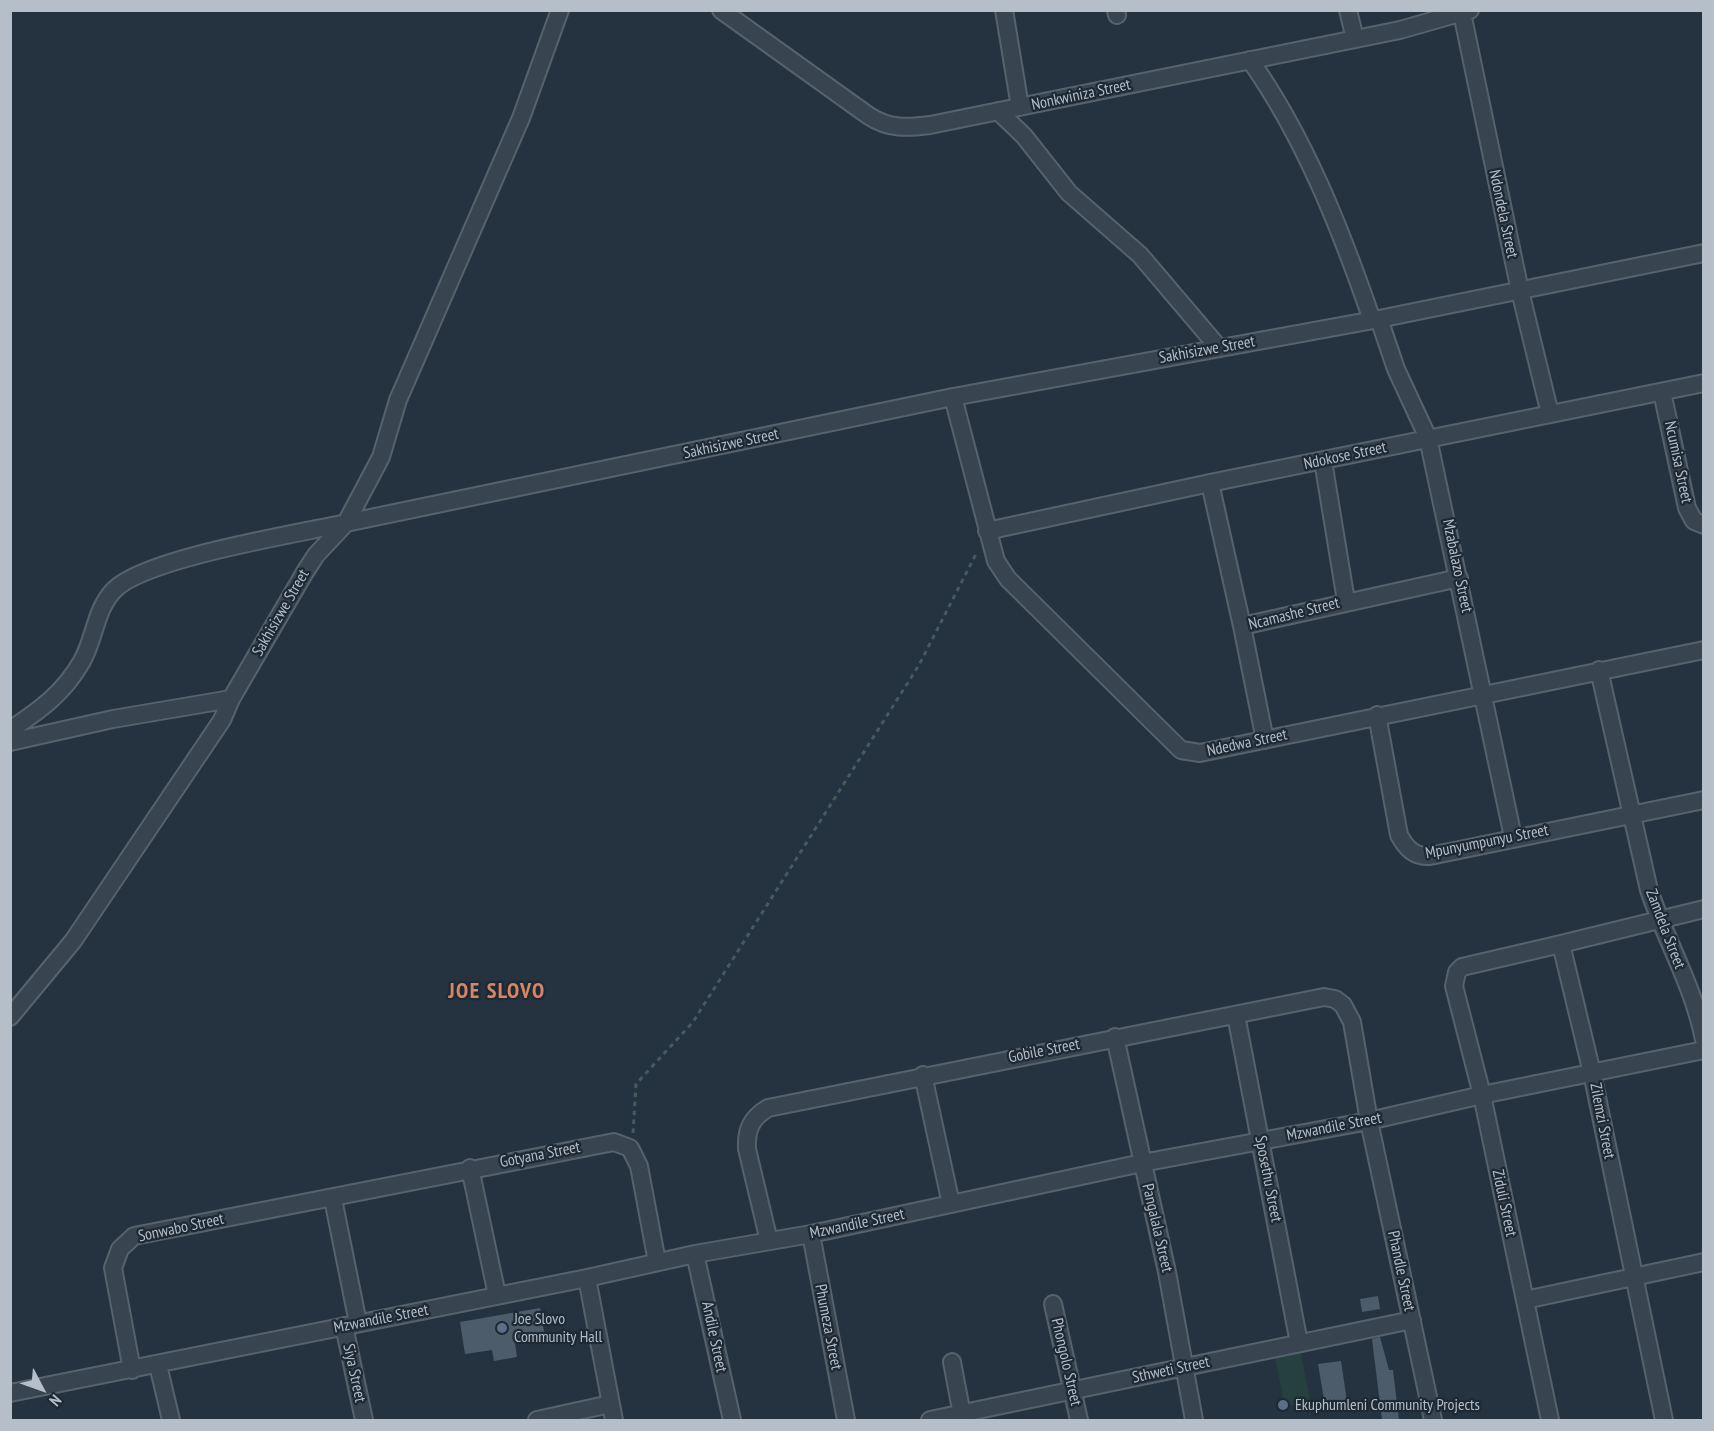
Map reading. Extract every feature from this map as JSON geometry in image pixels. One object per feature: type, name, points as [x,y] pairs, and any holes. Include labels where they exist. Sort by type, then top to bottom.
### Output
[{"type":"street","points":[[10,730],[51,702],[82,660],[100,611],[114,590],[136,574],[172,562],[346,524],[381,457],[398,400],[521,118],[560,10]]},
{"type":"street","name":"Nonkwiniza Street","points":[[722,10],[869,116],[885,124],[913,128],[1355,39],[1466,12]]},
{"type":"street","points":[[1004,10],[1020,107]]},
{"type":"street","points":[[1348,10],[1355,39]]},
{"type":"street","name":"Ndondela Street","points":[[1466,12],[1520,291],[1550,414]]},
{"type":"street","name":"Mzabalazo Street","points":[[1250,60],[1272,93],[1329,206],[1396,369],[1428,438],[1485,694],[1513,837]]},
{"type":"street","points":[[998,111],[1023,136],[1082,206],[1140,255],[1219,348]]},
{"type":"street","name":"Sakhisizwe Street","points":[[10,1017],[73,941],[222,720],[231,699],[316,555],[346,524],[953,397],[1376,320],[1704,253]]},
{"type":"street","name":"Ndokose Street","points":[[987,531],[1428,438],[1704,383]]},
{"type":"street","name":"Ncumisa Street","points":[[1662,392],[1687,508],[1694,521],[1704,525]]},
{"type":"street","name":"Ndedwa Street","points":[[953,397],[996,561],[1008,579],[1181,750],[1200,753],[1704,650]]},
{"type":"street","points":[[1323,461],[1346,601]]},
{"type":"street","points":[[1210,483],[1242,626]]},
{"type":"street","name":"Ncamashe Street","points":[[1265,740],[1242,626],[1346,601],[1459,578]]},
{"type":"street","name":"Zamdela Street","points":[[1599,670],[1631,816],[1659,919],[1689,987],[1704,1040]]},
{"type":"street","points":[[10,742],[113,719],[231,699]]},
{"type":"street","name":"Mpunyumpunyu Street","points":[[1377,715],[1399,835],[1404,845],[1423,856],[1704,800]]},
{"type":"street","points":[[1561,944],[1704,909]]},
{"type":"street","name":"Ziduli Street","points":[[1550,1420],[1482,1095],[1454,986],[1457,972],[1462,967],[1561,944]]},
{"type":"street","name":"Zilemzi Street","points":[[1561,944],[1593,1073],[1664,1420]]},
{"type":"street","name":"Gobile Street","points":[[769,1241],[747,1149],[749,1126],[757,1115],[768,1108],[923,1075],[1324,997],[1335,999],[1343,1005],[1352,1022],[1369,1121]]},
{"type":"street","name":"Sposethu Street","points":[[1236,1014],[1299,1343]]},
{"type":"street","name":"Pangalala Street","points":[[1115,1037],[1167,1272],[1194,1420]]},
{"type":"street","name":"Mzwandile Street","points":[[10,1393],[588,1278],[695,1254],[811,1234],[1142,1163],[1369,1121],[1482,1095],[1704,1050]]},
{"type":"street","points":[[923,1075],[951,1204]]},
{"type":"street","name":"Phandle Street","points":[[1369,1121],[1433,1420]]},
{"type":"street","name":"Gotyana Street","points":[[333,1198],[470,1168],[614,1142],[630,1148]]},
{"type":"street","points":[[630,1148],[639,1166],[657,1262]]},
{"type":"street","points":[[470,1168],[497,1295]]},
{"type":"street","name":"Siya Street","points":[[333,1198],[364,1420]]},
{"type":"street","name":"Sonwabo Street","points":[[132,1370],[113,1268],[120,1249],[128,1240],[134,1236],[333,1198]]},
{"type":"street","name":"Phumeza Street","points":[[811,1234],[846,1420]]},
{"type":"street","name":"Andile Street","points":[[695,1254],[732,1420]]},
{"type":"street","points":[[1525,1300],[1704,1262]]},
{"type":"street","points":[[537,1420],[612,1412],[588,1278]]},
{"type":"street","name":"Phongolo Street","points":[[1053,1304],[1079,1420]]},
{"type":"street","name":"Sthweti Street","points":[[930,1420],[962,1418],[1074,1391],[1412,1320]]},
{"type":"street","points":[[951,1362],[962,1418]]},
{"type":"street","points":[[158,1365],[171,1420]]},
{"type":"path","points":[[630,1148],[634,1129],[636,1084],[693,1022],[919,665],[987,531]]},
{"type":"green space","points":[[1300,1348],[1310,1401],[1285,1407],[1274,1353]]},
{"type":"building","points":[[1378,1296],[1380,1309],[1362,1312],[1360,1299]]},
{"type":"building","points":[[540,1308],[545,1338],[515,1343],[517,1357],[494,1361],[492,1350],[465,1354],[460,1322]]},
{"type":"building","points":[[1380,1337],[1389,1370],[1393,1370],[1399,1420],[1382,1420],[1372,1339]]},
{"type":"building","points":[[1341,1361],[1348,1408],[1326,1411],[1318,1364]]},
{"type":"place","name":"Joe Slovo Community Hall","points":[[502,1328]]},
{"type":"place","name":"Ekuphumleni Community Projects","points":[[1283,1405]]},
{"type":"district","name":"JOE SLOVO","points":[[497,992]]}]
